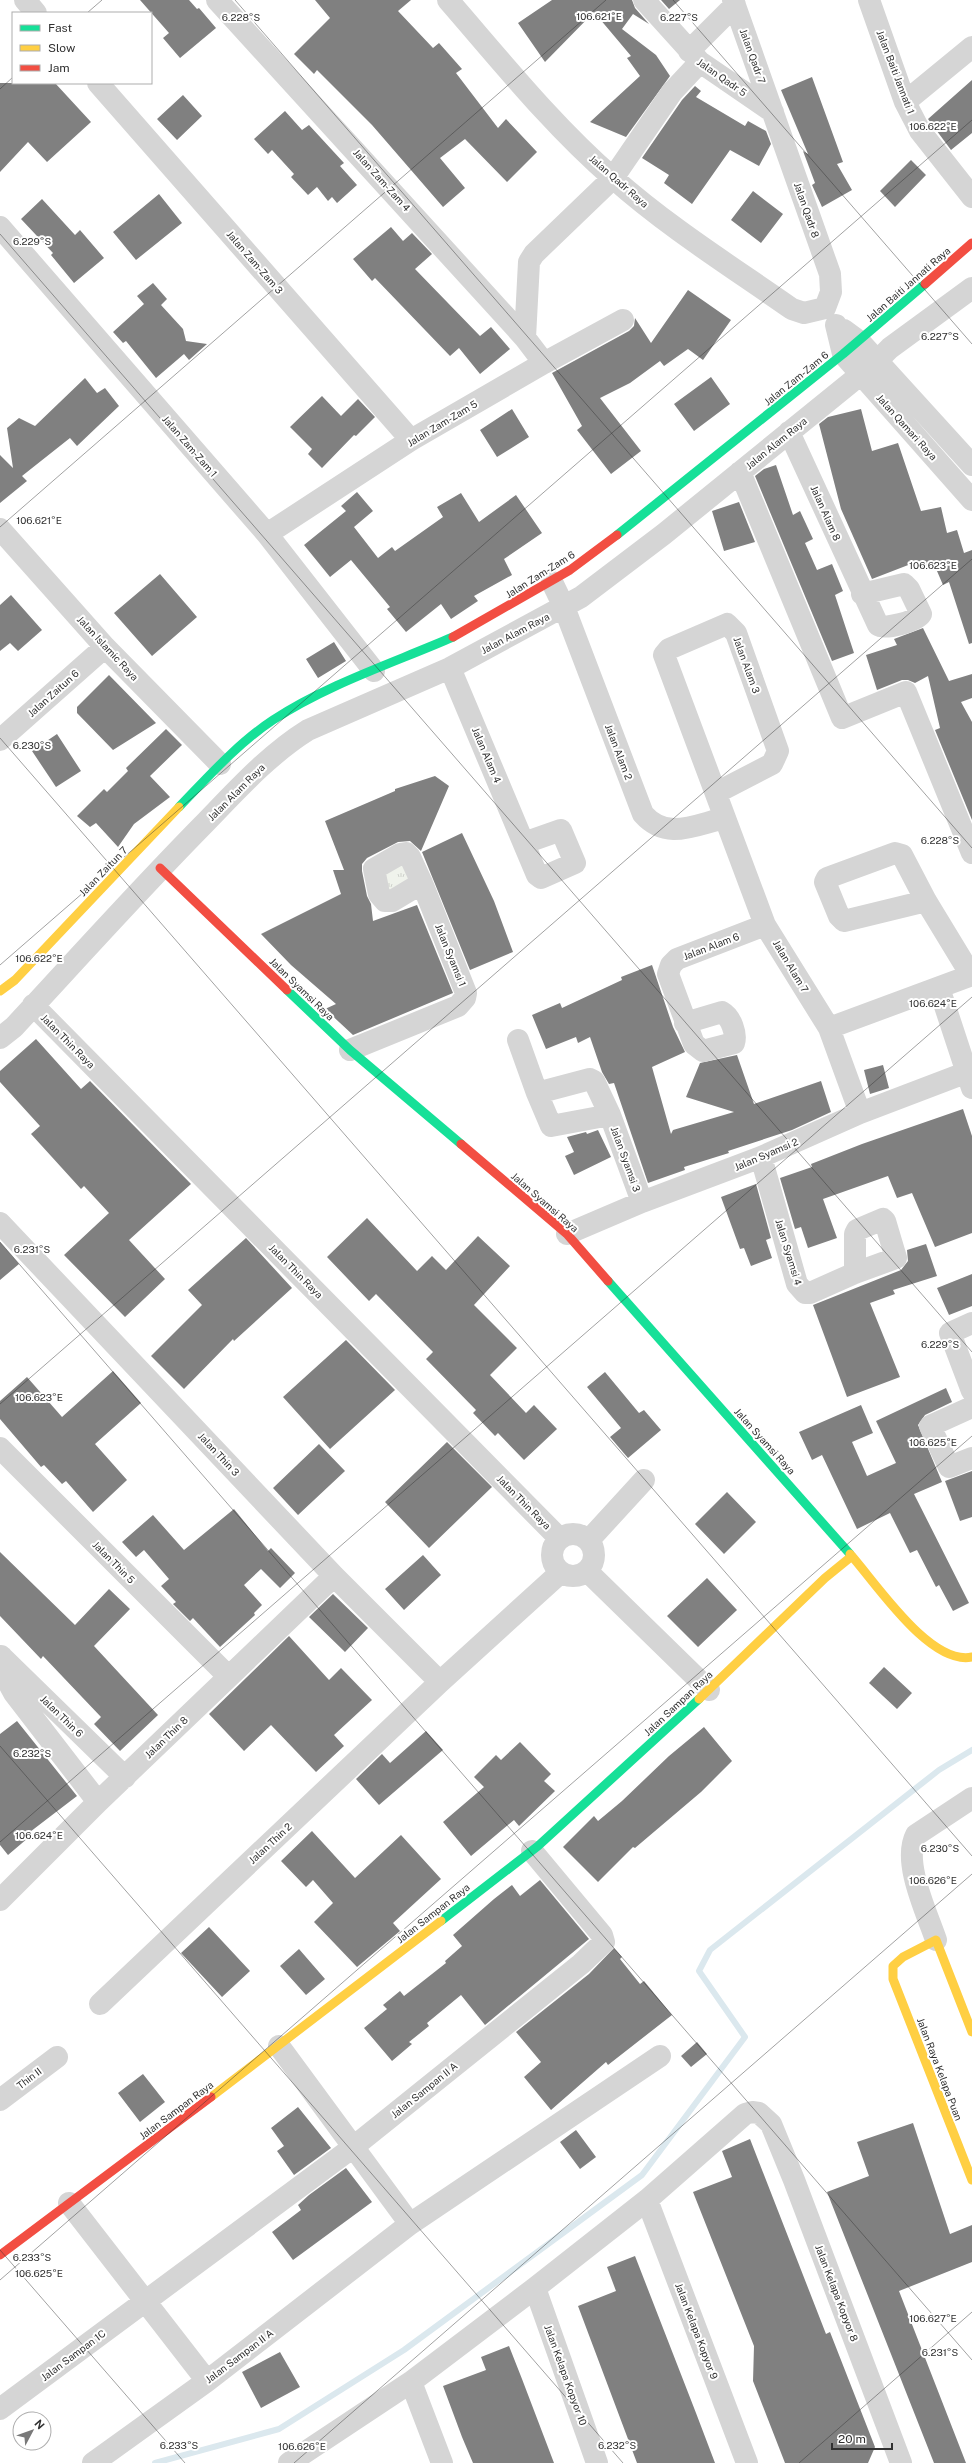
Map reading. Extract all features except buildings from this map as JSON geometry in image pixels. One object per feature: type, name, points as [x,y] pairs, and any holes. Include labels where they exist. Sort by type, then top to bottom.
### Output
[{"type":"street","points":[[25,0],[35,12]]},
{"type":"street","name":"Jalan Zam-Zam 4","points":[[217,0],[525,338],[544,363]]},
{"type":"street","name":"Jalan Qadr Raya","points":[[448,0],[544,112],[613,178],[657,215],[792,310],[831,317]]},
{"type":"street","name":"Jalan Qadr 5","points":[[644,0],[694,57],[773,112]]},
{"type":"street","name":"Jalan Baiti Jannati 1","points":[[869,0],[905,102],[920,131],[972,197]]},
{"type":"street","points":[[525,338],[529,262],[534,254],[613,178],[694,57],[734,3]]},
{"type":"street","name":"Jalan Qadr 7","points":[[734,3],[773,112]]},
{"type":"street","points":[[905,102],[972,47]]},
{"type":"street","name":"Jalan Zam-Zam 3","points":[[99,84],[411,440]]},
{"type":"street","name":"Jalan Qadr 8","points":[[773,112],[830,274],[831,317]]},
{"type":"street","name":"Jalan Zam-Zam 1","points":[[0,227],[267,534],[374,671]]},
{"type":"street","name":"Jalan Baiti Jannati Raya","points":[[843,354],[972,243]]},
{"type":"street","name":"Jalan Alam Raya","points":[[0,1038],[14,1027],[160,868],[248,778],[287,743],[308,730],[450,668],[564,607],[664,534],[868,368],[890,348],[972,288]]},
{"type":"street","points":[[831,317],[843,354]]},
{"type":"street","name":"Jalan Qamari Raya","points":[[831,317],[859,341],[868,368],[934,457],[972,500]]},
{"type":"street","name":"Jalan Zam-Zam 5","points":[[267,534],[411,440],[544,363],[623,320]]},
{"type":"street","name":"Jalan Qamari Raya","points":[[843,354],[868,368],[964,443],[972,466]]},
{"type":"street","name":"Jalan Zam-Zam 6","points":[[220,764],[272,720],[318,694],[459,635],[552,582],[650,510],[843,354]]},
{"type":"street","name":"Jalan Alam 8","points":[[789,432],[862,594]]},
{"type":"street","points":[[934,457],[964,443]]},
{"type":"street","points":[[740,472],[842,718],[906,692],[972,853]]},
{"type":"street","name":"Jalan Islamic Raya","points":[[0,529],[105,647],[220,764]]},
{"type":"street","name":"Jalan Alam 2","points":[[552,582],[564,607],[643,814],[654,825],[669,830],[725,818]]},
{"type":"street","name":"Jalan Alam 3","points":[[716,793],[772,764],[778,751],[736,633],[727,624],[668,649],[664,655],[725,818]]},
{"type":"street","name":"Jalan Zaitun 6","points":[[0,740],[105,647]]},
{"type":"street","name":"Jalan Alam 4","points":[[450,668],[524,843]]},
{"type":"street","name":"Jalan Zaitun 7","points":[[0,991],[15,980],[220,764]]},
{"type":"street","name":"Jalan Alam 7","points":[[725,818],[765,925],[828,1028],[860,1113]]},
{"type":"street","name":"Jalan Syamsi Raya","points":[[160,868],[350,1050],[567,1234],[852,1556],[909,1626],[944,1654],[963,1659],[972,1656]]},
{"type":"street","name":"Jalan Syamsi 1","points":[[350,1050],[458,1006],[465,998],[466,992],[422,884]]},
{"type":"street","points":[[828,1028],[972,975],[926,901]]},
{"type":"street","name":"Jalan Alam 6","points":[[685,1023],[668,974],[671,965],[677,959],[765,925]]},
{"type":"street","points":[[939,988],[969,1080]]},
{"type":"street","name":"Jalan Thin Raya","points":[[33,1005],[559,1538]]},
{"type":"street","points":[[518,1040],[537,1093]]},
{"type":"street","name":"Jalan Syamsi 3","points":[[610,1115],[551,1126],[537,1093],[590,1079],[599,1088],[610,1115],[642,1202]]},
{"type":"street","name":"Jalan Syamsi 2","points":[[567,1234],[642,1202],[761,1157],[860,1113],[969,1080]]},
{"type":"street","name":"Jalan Syamsi 4","points":[[761,1157],[800,1289],[810,1293],[855,1273]]},
{"type":"street","name":"Jalan Thin 3","points":[[0,1223],[334,1576],[440,1682]]},
{"type":"street","points":[[972,1323],[950,1333],[972,1391]]},
{"type":"street","points":[[972,1407],[930,1426],[949,1467],[972,1458]]},
{"type":"street","name":"Jalan Thin 5","points":[[0,1448],[228,1676]]},
{"type":"street","points":[[588,1540],[644,1480]]},
{"type":"street","points":[[574,1533],[588,1540],[593,1547],[594,1556],[587,1571],[574,1576],[560,1573],[552,1562],[552,1548],[559,1538],[574,1533]]},
{"type":"street","name":"Jalan Sampan Raya","points":[[0,2255],[279,2046],[532,1851],[709,1690],[824,1578],[852,1556]]},
{"type":"street","points":[[587,1571],[709,1690]]},
{"type":"street","name":"Jalan Thin 2","points":[[100,2004],[440,1682],[560,1573]]},
{"type":"street","name":"Jalan Thin 8","points":[[0,1900],[98,1802],[334,1576]]},
{"type":"street","points":[[1,1656],[8,1682],[14,1693],[98,1802]]},
{"type":"street","name":"Jalan Thin 6","points":[[1,1656],[125,1777]]},
{"type":"street","points":[[972,1798],[916,1835],[912,1842],[914,1878],[936,1940],[972,2032]]},
{"type":"street","name":"Jalan Sampan II A","points":[[145,2301],[352,2148],[581,1964],[604,1942],[602,1935],[532,1851]]},
{"type":"street","name":"Jalan Raya Kelapa Puan","points":[[936,1940],[903,1957],[893,1966],[893,1979],[972,2180]]},
{"type":"street","points":[[279,2046],[352,2148],[410,2224]]},
{"type":"street","name":"Jalan Sampan II A","points":[[93,2463],[206,2381],[410,2224],[660,2056]]},
{"type":"street","name":"Thin II","points":[[0,2100],[57,2057]]},
{"type":"street","name":"Jalan Kelapa Kopyor 8","points":[[647,2200],[745,2114],[752,2112],[759,2113],[771,2124],[794,2180],[901,2463]]},
{"type":"street","points":[[289,2463],[411,2382],[535,2288],[647,2200]]},
{"type":"street","name":"Jalan Kelapa Kopyor 9","points":[[647,2200],[747,2463]]},
{"type":"street","points":[[69,2203],[206,2381]]},
{"type":"street","name":"Jalan Kelapa Kopyor 10","points":[[535,2288],[597,2463]]},
{"type":"street","name":"Jalan Sampan 1C","points":[[0,2409],[145,2301]]},
{"type":"street","points":[[411,2382],[442,2463]]},
{"type":"green space","points":[[406,853],[417,880],[385,901],[374,869]]},
{"type":"waterway","points":[[155,2463],[279,2429],[404,2350],[642,2175],[745,2037],[699,1971],[710,1950],[939,1770],[972,1750]]},
{"type":"traffic: fast","points":[[617,535],[843,354],[925,284]]},
{"type":"traffic: fast","points":[[179,807],[212,772],[248,739],[273,720],[294,707],[338,685],[453,637]]},
{"type":"traffic: fast","points":[[287,990],[350,1050],[461,1144]]},
{"type":"traffic: fast","points":[[608,1281],[850,1554]]},
{"type":"traffic: fast","points":[[441,1921],[538,1846],[699,1699]]},
{"type":"traffic: slow","points":[[0,991],[15,980],[179,807]]},
{"type":"traffic: slow","points":[[850,1554],[889,1602],[922,1636],[939,1649],[956,1656],[972,1657]]},
{"type":"traffic: slow","points":[[699,1699],[825,1578],[852,1556]]},
{"type":"traffic: slow","points":[[211,2097],[441,1921]]},
{"type":"traffic: slow","points":[[972,2032],[936,1940],[903,1957],[893,1966],[893,1979],[972,2180]]},
{"type":"traffic: jam","points":[[925,284],[972,243]]},
{"type":"traffic: jam","points":[[453,637],[570,570],[617,535]]},
{"type":"traffic: jam","points":[[160,868],[287,990]]},
{"type":"traffic: jam","points":[[461,1144],[567,1234],[608,1281]]},
{"type":"traffic: jam","points":[[0,2255],[211,2097]]}]
